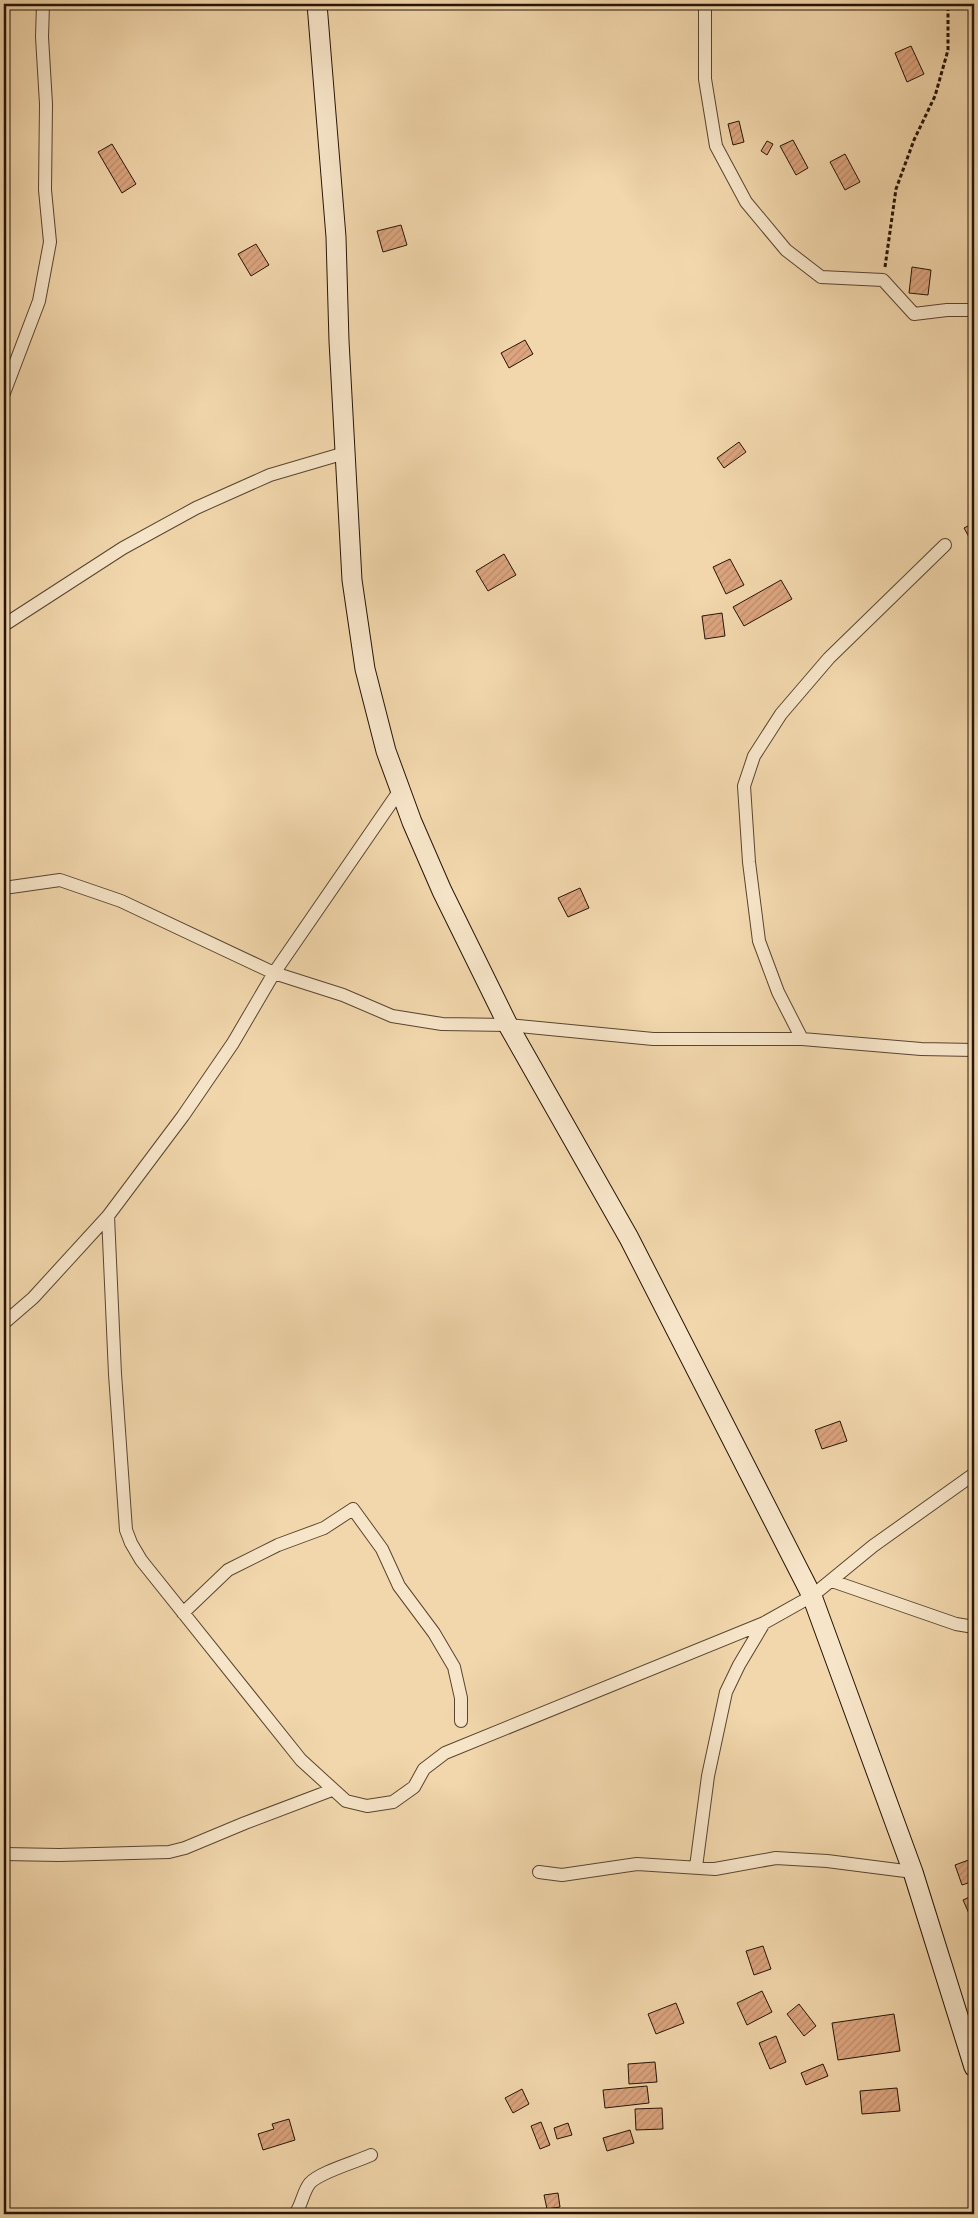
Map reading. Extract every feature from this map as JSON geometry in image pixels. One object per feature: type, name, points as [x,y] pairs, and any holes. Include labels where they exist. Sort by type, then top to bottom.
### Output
[{"type":"main road","points":[[317,4],[336,237],[352,580],[365,669],[386,751],[442,891],[508,1025],[629,1238],[812,1596],[913,1872],[974,2067]]},
{"type":"street","points":[[4,393],[39,301],[50,242],[45,190],[46,104],[42,36],[43,4]]},
{"type":"street","points":[[705,4],[705,79],[716,146],[746,202],[786,250],[821,278],[883,280],[914,314],[947,310],[974,310]]},
{"type":"street","points":[[4,625],[123,548],[196,508],[270,475],[345,453]]},
{"type":"street","points":[[802,1039],[778,992],[759,941],[749,862],[744,786],[754,756],[781,714],[829,658],[945,546]]},
{"type":"street","points":[[4,1323],[33,1298],[108,1216],[200,1092],[274,973],[400,790]]},
{"type":"street","points":[[4,888],[60,880],[121,901],[274,973],[343,995],[392,1016],[442,1024],[508,1025],[653,1039],[802,1039],[921,1049],[974,1050]]},
{"type":"street","points":[[108,1216],[116,1383],[126,1530],[131,1543],[141,1560],[183,1614],[301,1760],[346,1801],[367,1806],[392,1802],[414,1787],[424,1769],[445,1753],[764,1623],[812,1596],[873,1546],[974,1474]]},
{"type":"street","points":[[183,1614],[228,1570],[278,1545],[324,1528],[352,1509],[382,1549],[399,1586],[434,1633],[454,1667],[461,1698],[461,1721]]},
{"type":"street","points":[[832,1581],[956,1624],[974,1628]]},
{"type":"street","points":[[696,1867],[708,1776],[726,1692],[739,1664],[764,1623]]},
{"type":"street","points":[[4,1854],[59,1856],[169,1852],[185,1848],[244,1823],[332,1790]]},
{"type":"street","points":[[540,1872],[562,1875],[637,1864],[716,1868],[776,1858],[827,1861],[913,1872]]},
{"type":"street","points":[[295,2214],[310,2183],[325,2173],[343,2168],[371,2155]]},
{"type":"path","points":[[883,280],[896,189],[914,140],[935,96],[948,50],[948,4]]},
{"type":"building","points":[[911,46],[924,74],[907,82],[895,53]]},
{"type":"building","points":[[739,121],[744,142],[733,145],[728,124]]},
{"type":"building","points":[[793,140],[808,168],[796,175],[780,146]]},
{"type":"building","points":[[767,141],[773,144],[767,155],[761,151]]},
{"type":"building","points":[[112,144],[136,184],[122,193],[98,152]]},
{"type":"building","points":[[845,154],[860,182],[845,190],[830,162]]},
{"type":"building","points":[[401,225],[407,245],[383,252],[377,231]]},
{"type":"building","points":[[256,244],[269,265],[251,276],[238,254]]},
{"type":"building","points":[[912,267],[931,270],[928,295],[909,293]]},
{"type":"building","points":[[525,340],[533,354],[509,368],[501,353]]},
{"type":"building","points":[[739,442],[746,452],[724,468],[717,458]]},
{"type":"building","points":[[974,523],[974,546],[964,528]]},
{"type":"building","points":[[504,554],[516,575],[488,591],[476,571]]},
{"type":"building","points":[[730,559],[744,585],[726,594],[713,567]]},
{"type":"building","points":[[781,580],[792,599],[744,626],[733,607]]},
{"type":"building","points":[[722,613],[725,636],[705,639],[702,616]]},
{"type":"building","points":[[580,888],[589,908],[568,917],[558,898]]},
{"type":"building","points":[[840,1421],[847,1441],[822,1449],[815,1430]]},
{"type":"building","points":[[974,1858],[974,1881],[962,1885],[955,1865]]},
{"type":"building","points":[[974,1895],[974,1925],[963,1900]]},
{"type":"building","points":[[763,1946],[771,1969],[754,1975],[746,1951]]},
{"type":"building","points":[[762,1991],[772,2012],[747,2025],[737,2003]]},
{"type":"building","points":[[676,2003],[684,2023],[656,2034],[648,2014]]},
{"type":"building","points":[[799,2004],[816,2026],[804,2036],[787,2014]]},
{"type":"building","points":[[894,2014],[900,2051],[838,2060],[832,2023]]},
{"type":"building","points":[[776,2036],[786,2062],[770,2069],[759,2043]]},
{"type":"building","points":[[655,2062],[657,2082],[629,2084],[628,2064]]},
{"type":"building","points":[[823,2064],[828,2076],[806,2085],[801,2073]]},
{"type":"building","points":[[647,2086],[649,2103],[605,2108],[603,2090]]},
{"type":"building","points":[[897,2088],[900,2111],[862,2114],[860,2091]]},
{"type":"building","points":[[522,2089],[529,2104],[513,2113],[505,2098]]},
{"type":"building","points":[[662,2108],[663,2129],[636,2130],[635,2109]]},
{"type":"building","points":[[289,2119],[295,2140],[263,2150],[258,2134],[274,2129],[272,2124]]},
{"type":"building","points":[[541,2122],[550,2145],[540,2149],[531,2126]]},
{"type":"building","points":[[568,2123],[572,2135],[557,2139],[554,2128]]},
{"type":"building","points":[[630,2130],[634,2143],[607,2151],[603,2138]]},
{"type":"building","points":[[558,2193],[560,2207],[547,2209],[544,2195]]}]
